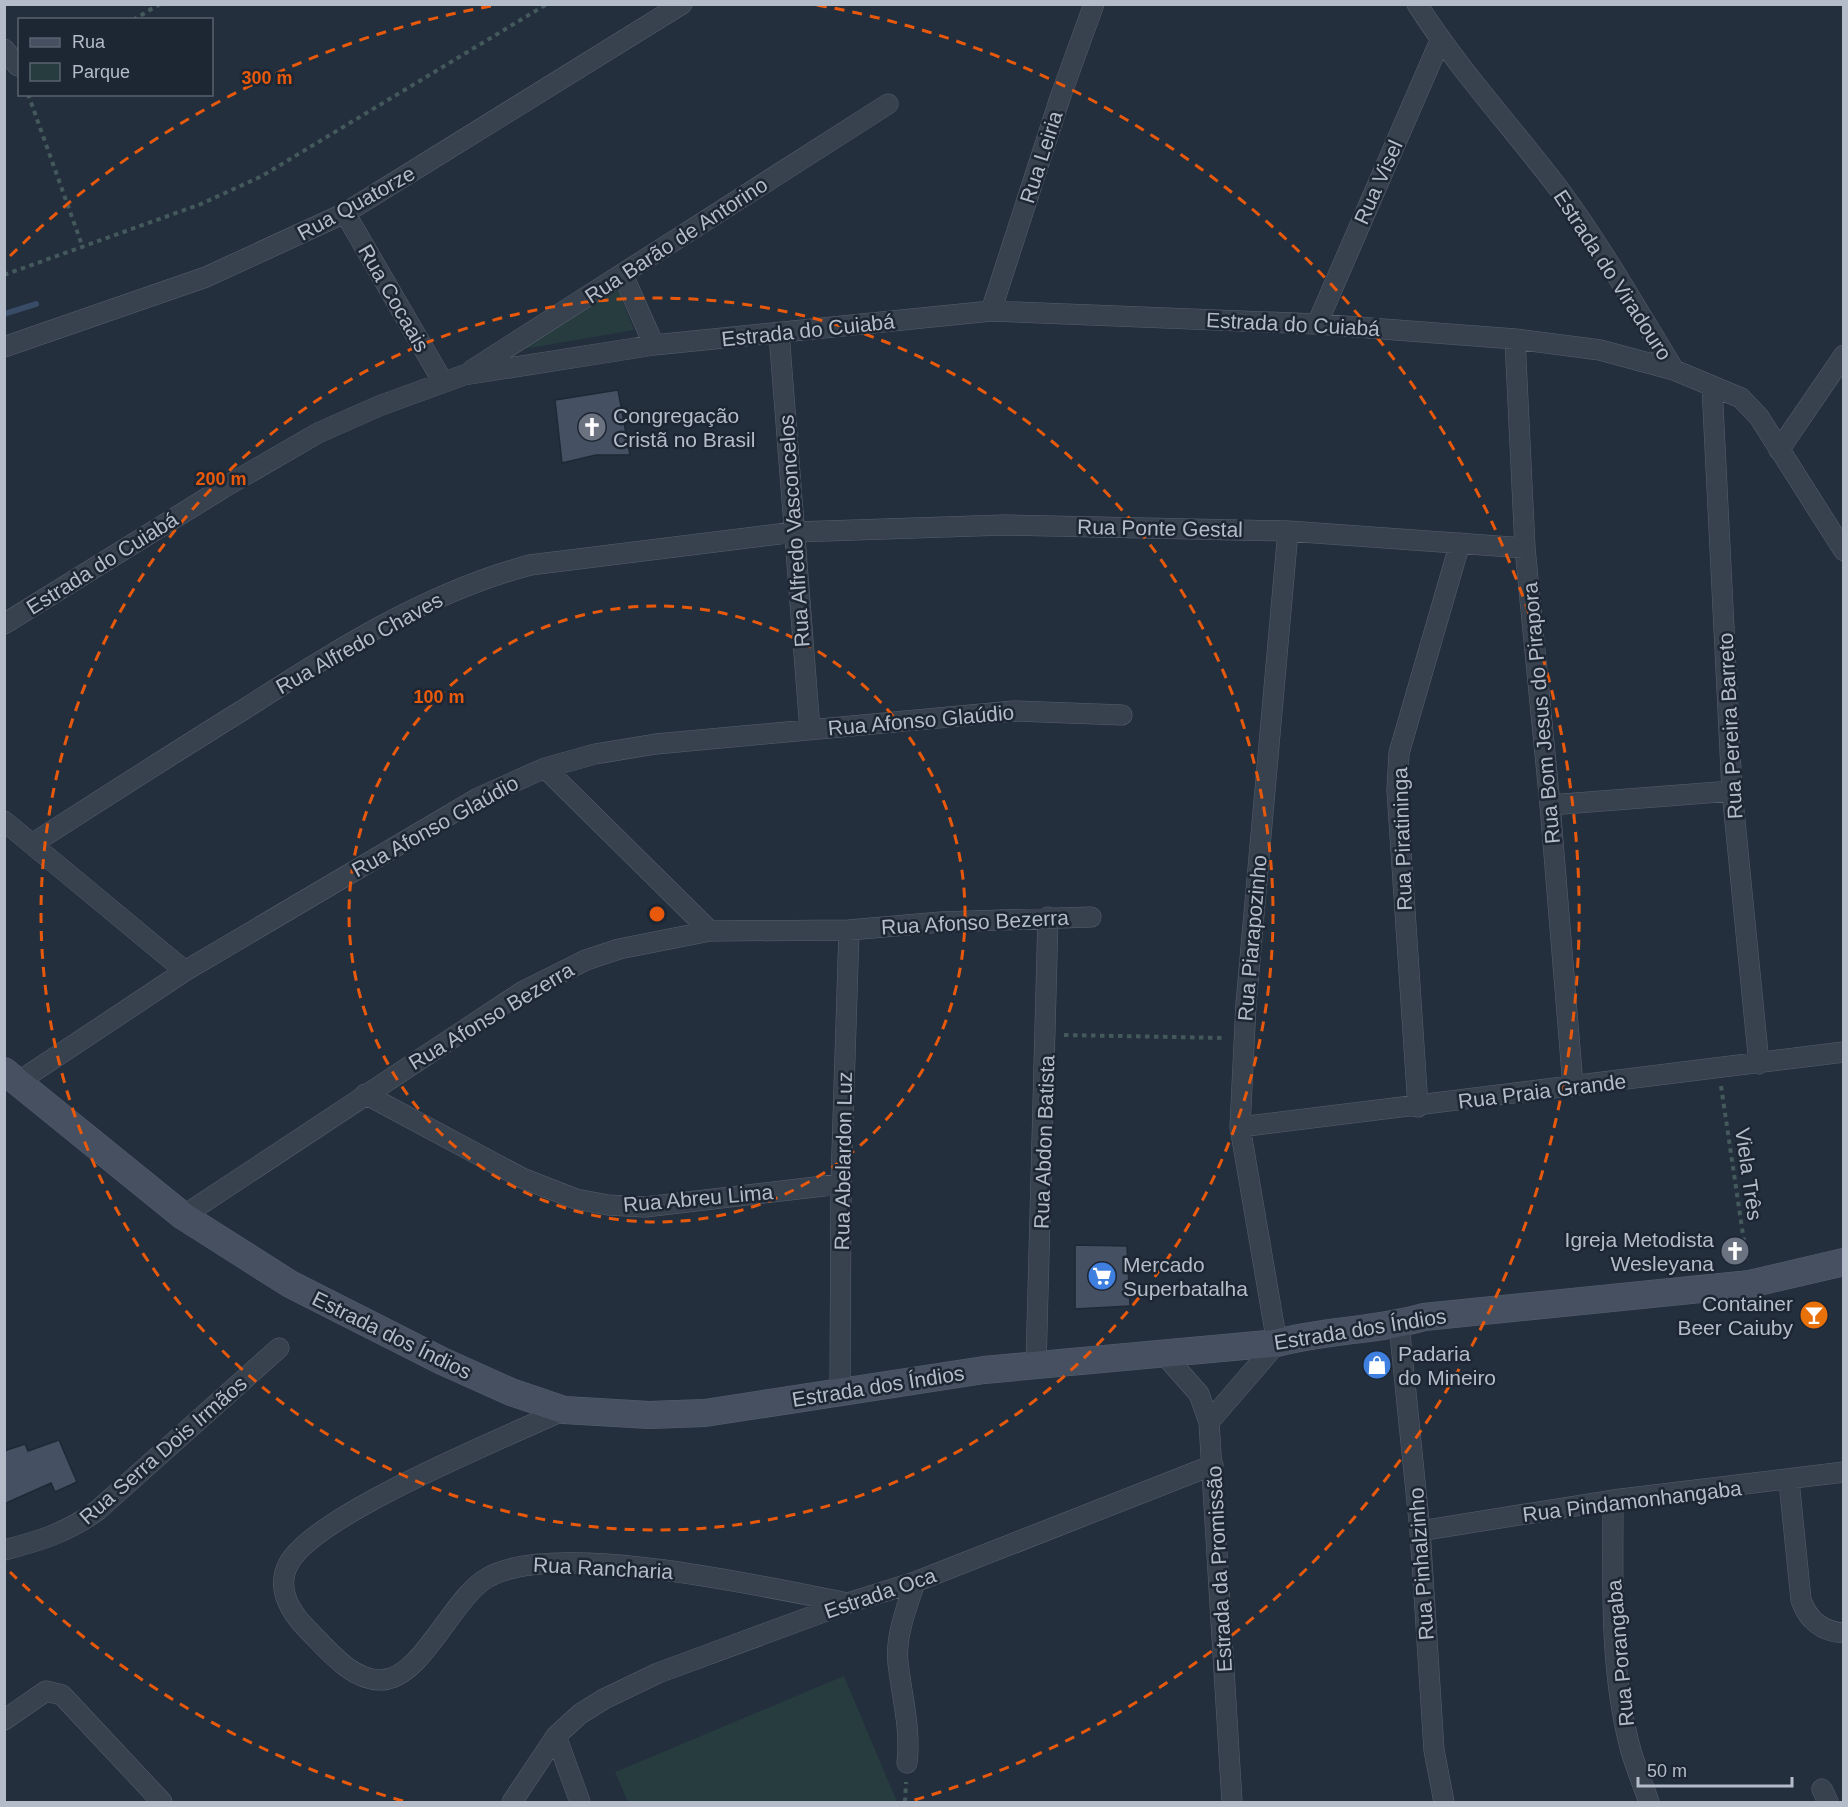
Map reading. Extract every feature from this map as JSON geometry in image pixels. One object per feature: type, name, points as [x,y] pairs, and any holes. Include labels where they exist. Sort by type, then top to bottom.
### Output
[{"type":"street","name":"Rua Quatorze","points":[[4,347],[206,277],[345,213],[682,4]]},
{"type":"street","name":"Rua Leiria","points":[[991,312],[1061,95],[1094,4]]},
{"type":"street","name":"Estrada do Viradouro","points":[[1417,4],[1440,41],[1559,190],[1610,265],[1674,370],[1741,398],[1759,417],[1844,551]]},
{"type":"street","name":"Rua Visel","points":[[1317,324],[1440,41]]},
{"type":"street","points":[[4,49],[18,66]]},
{"type":"street","name":"Rua Barão de Antorino","points":[[464,375],[888,104]]},
{"type":"street","name":"Rua Cocaais","points":[[345,213],[443,382]]},
{"type":"street","points":[[623,275],[654,345]]},
{"type":"street","name":"Estrada do Cuiabá","points":[[4,624],[223,488],[318,433],[379,406],[464,375],[654,345],[991,312],[1317,324],[1515,339],[1600,350],[1674,370]]},
{"type":"street","name":"Rua Alfredo Vasconcelos","points":[[778,333],[810,730]]},
{"type":"street","name":"Rua Bom Jesus do Pirapora","points":[[1515,339],[1525,548],[1550,805],[1573,1086]]},
{"type":"street","points":[[1779,450],[1844,355]]},
{"type":"street","name":"Rua Pereira Barreto","points":[[1712,386],[1732,791],[1759,1064]]},
{"type":"street","name":"Rua Ponte Gestal","points":[[795,532],[1004,525],[1288,531],[1525,548]]},
{"type":"street","name":"Rua Piarapozinho","points":[[1276,1343],[1240,1128],[1243,1039],[1288,531]]},
{"type":"street","name":"Rua Alfredo Chaves","points":[[32,844],[291,679],[401,615],[448,592],[494,574],[530,565],[795,532]]},
{"type":"street","name":"Rua Piratininga","points":[[1418,1107],[1397,781],[1400,753],[1460,543]]},
{"type":"street","name":"Rua Afonso Glaúdio","points":[[11,1077],[478,798],[545,768],[595,754],[656,744],[1014,711],[1122,715]]},
{"type":"street","points":[[545,768],[710,931]]},
{"type":"street","points":[[1550,805],[1732,791]]},
{"type":"street","points":[[4,821],[185,971]]},
{"type":"street","name":"Rua Abdon Batista","points":[[1036,1366],[1047,1035],[1048,917]]},
{"type":"street","name":"Rua Afonso Bezerra","points":[[183,1216],[365,1094],[554,975],[586,960],[619,949],[710,931],[849,930],[941,922],[1091,917]]},
{"type":"street","name":"Rua Abelardon Luz","points":[[840,1392],[841,1184],[849,930]]},
{"type":"street","name":"Rua Praia Grande","points":[[1240,1128],[1844,1052]]},
{"type":"street","name":"Estrada dos Índios","points":[[11,1077],[183,1216],[290,1284],[379,1330],[511,1392],[564,1410],[626,1415],[705,1413],[984,1370],[1276,1343],[1302,1336],[1399,1324],[1424,1317],[1750,1284],[1844,1262]]},
{"type":"street","name":"Rua Abreu Lima","points":[[365,1094],[522,1178],[576,1199],[608,1205],[645,1207],[841,1184]]},
{"type":"street","name":"Rua Pinhalzinho","points":[[1399,1324],[1420,1531],[1434,1750],[1444,1803]]},
{"type":"street","points":[[1209,1422],[1276,1343]]},
{"type":"street","name":"Rua Serra Dois Irmãos","points":[[4,1550],[49,1539],[90,1516],[279,1348]]},
{"type":"street","name":"Estrada da Promissão","points":[[1162,1352],[1199,1394],[1209,1422],[1232,1803]]},
{"type":"street","name":"Rua Rancharia","points":[[564,1410],[377,1498],[309,1541],[289,1564],[283,1587],[288,1605],[298,1620],[342,1663],[362,1676],[382,1680],[397,1676],[412,1665],[469,1591],[505,1569],[527,1564],[568,1563],[680,1571],[848,1603]]},
{"type":"street","name":"Estrada Oca","points":[[512,1803],[556,1736],[580,1714],[603,1699],[658,1673],[848,1603],[915,1582],[1213,1465]]},
{"type":"street","name":"Rua Pindamonhangaba","points":[[1420,1531],[1613,1500],[1789,1481],[1844,1472]]},
{"type":"street","points":[[1789,1481],[1801,1600],[1810,1619],[1821,1627],[1844,1633]]},
{"type":"street","name":"Rua Porangaba","points":[[1613,1500],[1613,1620],[1621,1696],[1631,1750],[1649,1803]]},
{"type":"street","points":[[907,1764],[910,1737],[898,1661],[901,1627],[915,1582]]},
{"type":"street","points":[[4,1720],[46,1691],[62,1695],[162,1803]]},
{"type":"street","points":[[556,1736],[580,1803]]},
{"type":"path","points":[[136,18],[160,4]]},
{"type":"path","points":[[4,274],[83,248],[201,204],[262,176],[547,4]]},
{"type":"path","points":[[29,96],[83,248]]},
{"type":"path","points":[[1047,1035],[1243,1039]]},
{"type":"path","name":"Viela Três","points":[[1719,1068],[1750,1284]]},
{"type":"green space","points":[[616,285],[634,330],[512,351]]},
{"type":"green space","points":[[844,1676],[897,1802],[628,1802],[615,1772]]},
{"type":"building","name":"Congregação Cristã no Brasil","points":[[618,390],[630,455],[596,455],[562,463],[555,400]]},
{"type":"building","name":"Mercado Superbatalha","points":[[1075,1245],[1127,1246],[1130,1306],[1075,1309]]},
{"type":"building","points":[[59,1440],[77,1482],[55,1492],[51,1483],[4,1504],[4,1451],[25,1444],[28,1451]]},
{"type":"waterway","points":[[4,314],[36,304]]},
{"type":"place","name":"Congregação Cristã no Brasil","points":[[592,427]]},
{"type":"place","name":"Igreja Metodista Wesleyana","points":[[1735,1251]]},
{"type":"place","name":"Mercado Superbatalha","points":[[1102,1276]]},
{"type":"place","name":"Container Beer Caiuby","points":[[1814,1315]]},
{"type":"place","name":"Padaria do Mineiro","points":[[1377,1365]]}]
